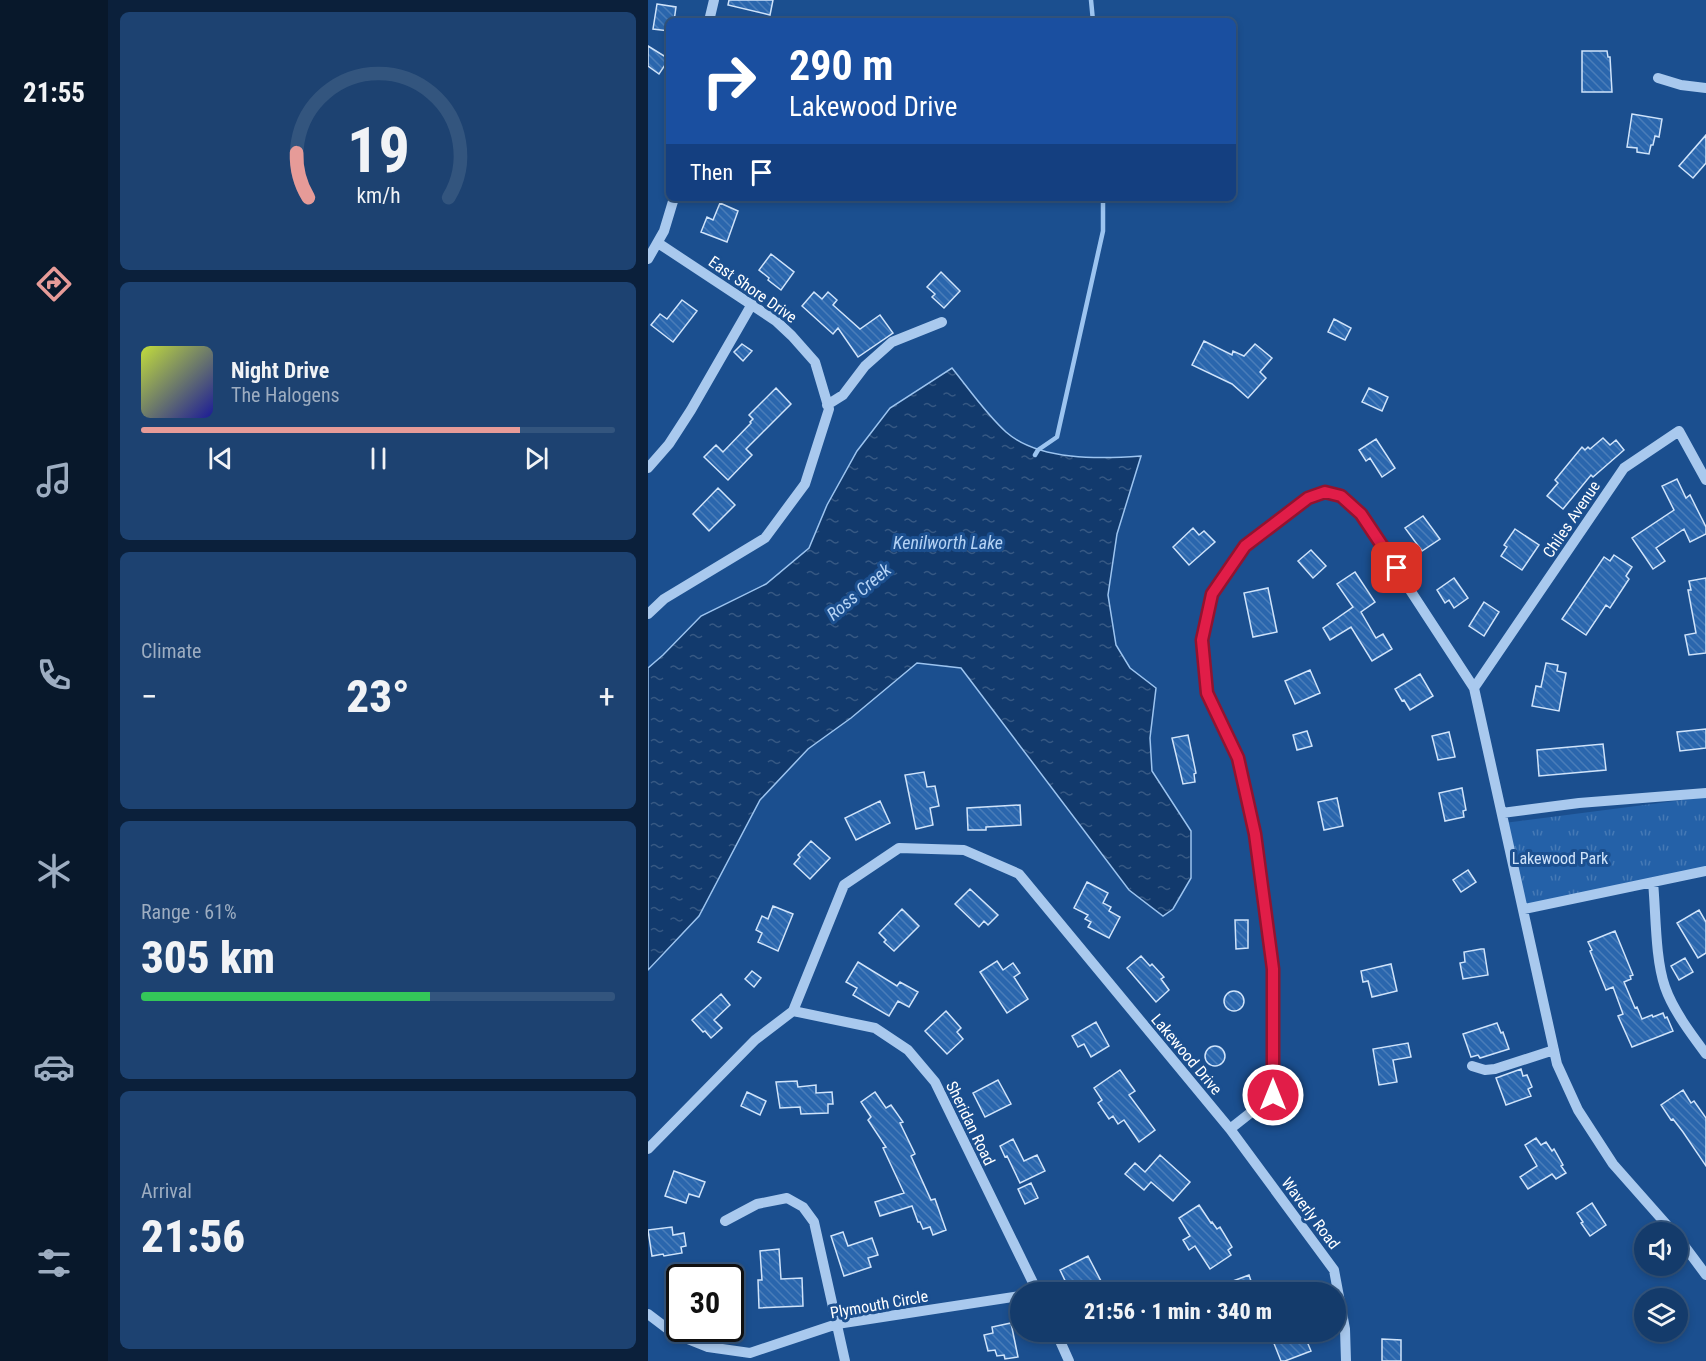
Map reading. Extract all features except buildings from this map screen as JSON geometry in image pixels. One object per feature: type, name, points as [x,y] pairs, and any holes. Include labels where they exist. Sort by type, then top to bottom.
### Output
[{"type":"street","points":[[710,18],[714,0]]},
{"type":"street","points":[[1658,78],[1681,85],[1706,88]]},
{"type":"street","points":[[648,259],[658,243],[673,201]]},
{"type":"street","name":"East Shore Drive","points":[[648,614],[664,599],[765,538],[805,484],[829,409],[815,362],[792,336],[752,304],[658,243]]},
{"type":"street","points":[[648,468],[669,444],[691,410],[752,304]]},
{"type":"street","points":[[827,405],[843,395],[865,366],[892,342],[942,322]]},
{"type":"street","name":"Chiles Avenue","points":[[1474,688],[1624,468],[1679,431],[1706,480]]},
{"type":"street","points":[[1230,1129],[1273,1095],[1273,969],[1255,834],[1238,758],[1207,693],[1202,640],[1212,594],[1245,546],[1308,498],[1325,492],[1341,496],[1361,514],[1474,688],[1557,1064],[1578,1110],[1612,1164],[1664,1222]]},
{"type":"street","points":[[1502,813],[1580,803],[1706,793]]},
{"type":"street","name":"Lakewood Drive","points":[[793,1011],[844,885],[899,848],[964,850],[1019,874],[1230,1129]]},
{"type":"street","points":[[1524,909],[1706,871]]},
{"type":"street","points":[[1653,882],[1659,961],[1664,985],[1670,999],[1706,1054]]},
{"type":"street","points":[[648,1149],[755,1040],[793,1011]]},
{"type":"street","name":"Sheridan Road","points":[[793,1011],[875,1028],[909,1050],[935,1082],[1033,1282]]},
{"type":"street","points":[[1472,1066],[1485,1070],[1495,1069],[1554,1050]]},
{"type":"street","name":"Waverly Road","points":[[1230,1129],[1334,1270],[1346,1329],[1346,1361]]},
{"type":"street","points":[[725,1221],[757,1204],[787,1198],[803,1207],[814,1222],[845,1361]]},
{"type":"street","points":[[1688,1251],[1706,1275]]},
{"type":"street","name":"Plymouth Circle","points":[[648,1314],[673,1333],[699,1344],[750,1353],[837,1324],[1010,1298]]},
{"type":"street","points":[[1060,1342],[1069,1361]]},
{"type":"green space","name":"Lakewood Park","points":[[1706,797],[1706,871],[1524,909],[1504,823]]},
{"type":"water","name":"Kenilworth Lake","points":[[952,368],[1006,432],[1035,448],[1071,456],[1108,458],[1141,456],[1117,534],[1108,595],[1116,645],[1130,668],[1156,688],[1150,738],[1152,771],[1191,831],[1191,878],[1173,909],[1163,916],[1129,890],[961,668],[917,663],[851,718],[808,749],[760,800],[699,916],[648,970],[648,668],[701,616],[766,584],[809,548],[827,505],[857,451],[890,408]]},
{"type":"waterway","name":"Ross Creek","points":[[1091,0],[1093,18]]},
{"type":"waterway","name":"Ross Creek","points":[[1035,455],[1038,450],[1057,437],[1103,231],[1103,201]]},
{"type":"route","points":[[1273,1095],[1273,969],[1255,834],[1238,758],[1207,693],[1202,640],[1212,594],[1245,546],[1308,498],[1325,492],[1341,496],[1361,514],[1397,568]]}]
